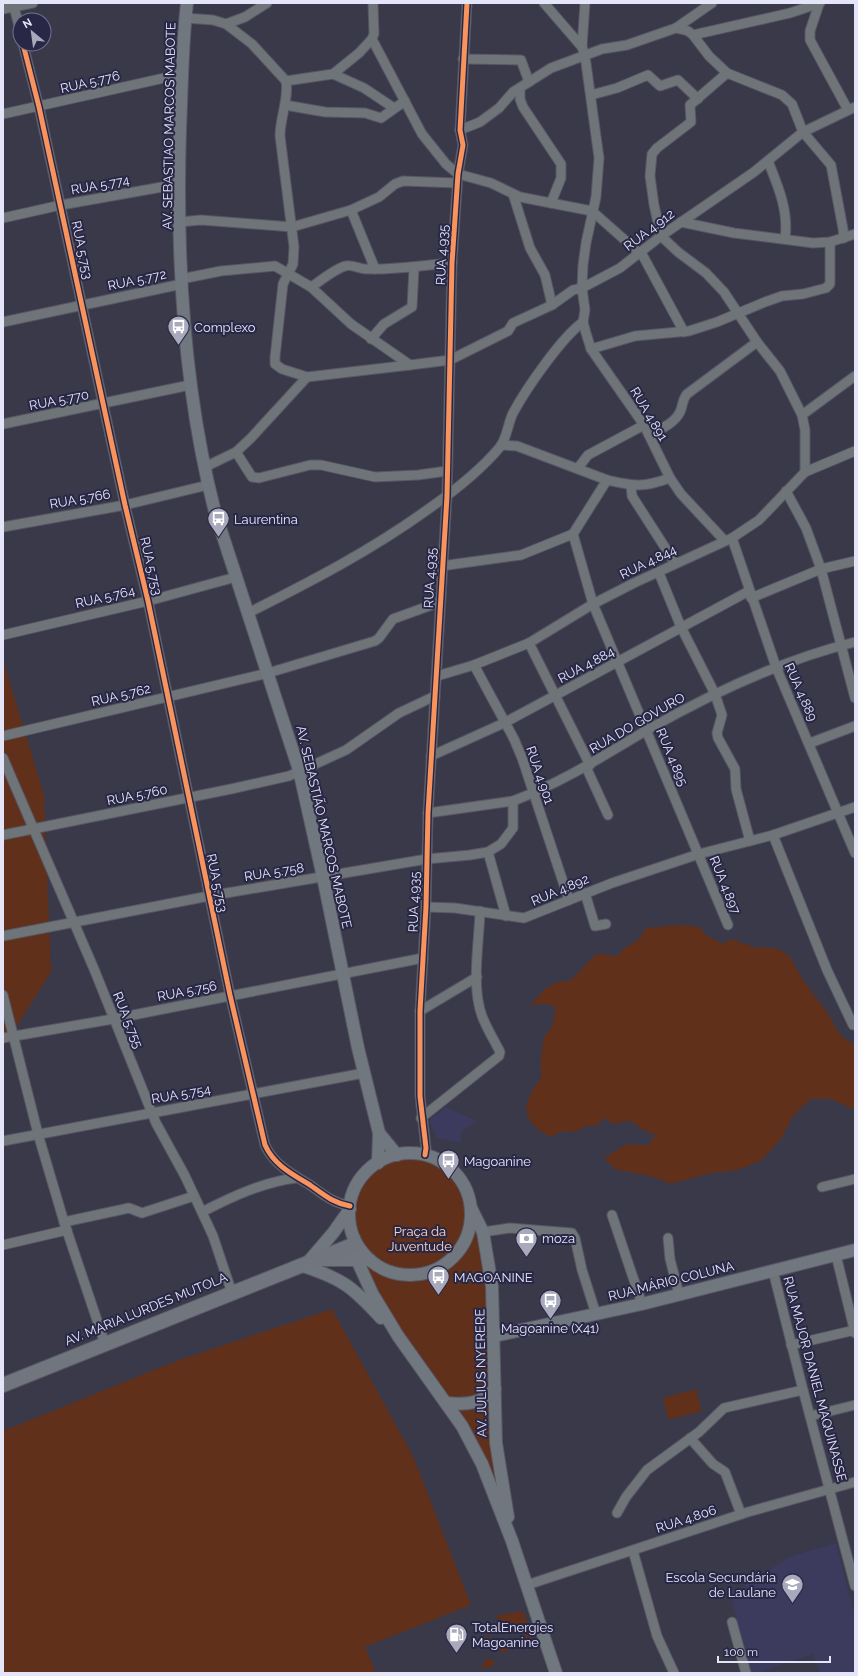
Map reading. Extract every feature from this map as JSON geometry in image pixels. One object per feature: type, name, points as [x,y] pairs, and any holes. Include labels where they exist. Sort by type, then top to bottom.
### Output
[{"type":"main road","name":"AV. SEBASTIAO MARCOS MABOTE","points":[[187,3],[182,74],[179,184],[182,281],[190,385],[208,485],[222,534]]},
{"type":"main road","name":"AV. SEBASTIÃO MARCOS MABOTE","points":[[222,534],[299,770],[323,877],[358,1048],[378,1133],[378,1163]]},
{"type":"main road","name":"AV. SEBASTIÃO MARCOS MABOTE","points":[[378,1133],[397,1155]]},
{"type":"main road","points":[[409,1153],[425,1155],[440,1160],[453,1170],[463,1182],[470,1202],[469,1231],[463,1245],[453,1257],[441,1266],[427,1272],[412,1275],[396,1273],[382,1268],[370,1260],[355,1241],[350,1224],[350,1208],[353,1193],[359,1181],[367,1171],[378,1163],[397,1155],[409,1153]]},
{"type":"main road","name":"AV. JULIUS NYERERE","points":[[470,1202],[483,1232],[492,1286],[497,1336],[496,1443],[512,1541]]},
{"type":"main road","points":[[304,1263],[333,1233],[350,1208]]},
{"type":"main road","points":[[3,1385],[355,1241]]},
{"type":"main road","name":"AV. JULIUS NYERERE","points":[[355,1241],[357,1260],[372,1293],[401,1340],[462,1426],[482,1464],[512,1541],[556,1673]]},
{"type":"main road","name":"RUA MÁRIO COLUNA","points":[[497,1336],[642,1304],[855,1250]]},
{"type":"main road","points":[[304,1263],[370,1260]]},
{"type":"main road","points":[[304,1263],[329,1274],[351,1288],[401,1340]]},
{"type":"main road","name":"AV. MARIA LURDES MUTOLA","points":[[3,1381],[231,1290],[304,1263]]},
{"type":"main road","points":[[446,1403],[469,1404],[489,1396],[496,1389]]},
{"type":"street","points":[[3,9],[14,5],[33,3]]},
{"type":"street","points":[[226,24],[244,17],[267,3]]},
{"type":"street","points":[[286,81],[333,74],[359,53],[372,39],[374,34],[373,3]]},
{"type":"street","name":"RUA 4.935","points":[[425,1155],[426,1148],[421,1118],[420,1010],[426,907],[428,813],[437,676],[441,566],[447,496],[446,470],[452,263],[457,179],[463,145],[460,130],[467,3]]},
{"type":"street","points":[[544,3],[583,51]]},
{"type":"street","name":"RUA 4.891","points":[[585,3],[583,51],[591,95],[599,158],[596,197],[586,243],[582,288],[585,310],[583,322],[592,349],[644,425],[670,478],[681,494],[728,539]]},
{"type":"street","points":[[460,130],[480,122],[489,116],[520,88],[551,68],[583,51],[627,45],[676,28],[712,3]]},
{"type":"street","points":[[693,34],[790,13],[820,3]]},
{"type":"street","points":[[820,3],[810,32],[810,40],[852,109]]},
{"type":"street","points":[[185,18],[213,20],[226,24],[252,44],[286,81],[287,91],[280,123],[280,136],[294,247],[293,264],[283,284],[281,295],[275,362],[277,366],[282,369],[307,377],[251,438],[236,452],[205,467]]},
{"type":"street","points":[[676,28],[693,34],[709,56],[727,73],[782,95],[792,104],[803,132],[831,165],[844,229],[844,238]]},
{"type":"street","points":[[372,39],[419,128],[433,149],[457,179]]},
{"type":"street","name":"RUA 5.753","points":[[26,52],[61,205],[125,505],[148,601],[230,995],[265,1145],[268,1152],[278,1164],[296,1178],[337,1204],[350,1208]]},
{"type":"street","points":[[463,59],[522,60],[529,82]]},
{"type":"street","points":[[727,73],[690,105],[691,122],[657,148],[652,154],[650,176],[654,206],[661,236],[678,252],[706,273],[724,292],[757,342],[780,371],[802,415],[805,430],[805,472]]},
{"type":"street","name":"RUA 5.776","points":[[3,114],[182,74]]},
{"type":"street","points":[[333,74],[364,88],[394,108]]},
{"type":"street","points":[[591,95],[617,88],[648,75],[660,86],[678,80],[698,99]]},
{"type":"street","points":[[520,88],[520,99],[523,107],[561,164],[561,178],[551,203]]},
{"type":"street","points":[[285,105],[325,112],[364,113],[381,118],[405,101]]},
{"type":"street","name":"RUA 4.912","points":[[307,377],[450,360],[508,331],[513,323],[552,305],[573,290],[582,288],[620,268],[661,236],[768,161],[803,132],[852,109]]},
{"type":"street","points":[[768,161],[782,198],[787,228],[785,239]]},
{"type":"street","points":[[180,222],[201,220],[292,227],[351,210],[380,197],[395,184],[403,181],[457,179],[491,183],[520,197],[592,211],[643,256],[684,332]]},
{"type":"street","name":"RUA 5.774","points":[[3,218],[61,205],[179,184]]},
{"type":"street","points":[[513,194],[527,242],[545,276],[552,305]]},
{"type":"street","points":[[351,210],[375,269]]},
{"type":"street","points":[[681,222],[734,233],[813,243],[830,242],[855,234]]},
{"type":"street","points":[[592,349],[635,336],[684,332],[717,322],[782,296],[803,294],[826,288],[830,284],[830,242]]},
{"type":"street","points":[[311,287],[331,273],[350,265],[365,269],[375,269],[414,268],[424,264],[452,263]]},
{"type":"street","name":"RUA 5.772","points":[[3,322],[221,271],[260,266],[275,266],[311,287],[351,324],[410,365]]},
{"type":"street","points":[[371,339],[384,324],[412,307],[414,268]]},
{"type":"street","points":[[248,613],[300,587],[395,533],[447,496],[484,464],[501,445],[512,415],[526,392],[569,335],[583,322]]},
{"type":"street","points":[[649,435],[672,422],[680,411],[684,398],[687,394],[757,342]]},
{"type":"street","points":[[802,415],[855,376]]},
{"type":"street","name":"RUA 5.770","points":[[3,424],[190,385]]},
{"type":"street","points":[[578,468],[588,455],[644,425]]},
{"type":"street","points":[[501,445],[516,446],[607,480],[631,485],[650,485],[670,478]]},
{"type":"street","name":"RUA 4.844","points":[[437,676],[474,665],[529,643],[593,604],[634,583],[659,573],[675,563],[728,539],[759,520],[805,472],[855,451]]},
{"type":"street","points":[[236,452],[252,477],[259,478],[310,465],[321,465],[375,477],[418,475],[446,470]]},
{"type":"street","points":[[441,566],[521,555],[573,534],[607,480]]},
{"type":"street","name":"RUA 5.766","points":[[3,527],[125,505],[208,485]]},
{"type":"street","points":[[631,485],[632,496],[675,563]]},
{"type":"street","points":[[786,491],[806,528],[820,569],[855,698]]},
{"type":"street","name":"RUA 4.895","points":[[573,534],[593,604],[698,854]]},
{"type":"street","name":"RUA 4.889","points":[[728,539],[750,594],[776,667],[810,743],[855,853]]},
{"type":"street","name":"RUA 4.884","points":[[431,756],[504,723],[681,627],[750,594],[820,569],[855,561]]},
{"type":"street","points":[[659,573],[681,627],[715,694],[722,715],[717,733],[718,738],[735,769],[736,789],[750,841]]},
{"type":"street","name":"RUA 5.764","points":[[3,635],[148,601],[236,577]]},
{"type":"street","name":"RUA 5.762","points":[[3,736],[268,673],[375,640],[393,619],[440,602]]},
{"type":"street","name":"RUA DO GOVURO","points":[[428,813],[513,801],[533,793],[588,766],[647,730],[715,694],[814,652],[855,642]]},
{"type":"street","points":[[529,643],[557,695],[608,815]]},
{"type":"street","name":"RUA 4.901","points":[[474,665],[522,758],[569,900]]},
{"type":"street","name":"RUA 5.760","points":[[3,835],[276,780],[346,750],[399,713],[435,696]]},
{"type":"street","points":[[810,743],[855,726]]},
{"type":"street","name":"RUA 5.755","points":[[3,758],[73,921],[151,1112],[202,1212],[231,1290]]},
{"type":"street","name":"RUA 5.758","points":[[3,936],[73,921],[209,896],[427,859],[470,856],[488,852],[501,844],[513,828],[513,801]]},
{"type":"street","name":"RUA 4.892","points":[[426,907],[480,911],[524,918],[585,893],[698,854],[772,835],[855,807]]},
{"type":"street","points":[[772,835],[828,970],[853,1025]]},
{"type":"street","points":[[488,852],[506,916]]},
{"type":"street","name":"RUA 4.897","points":[[698,854],[728,925]]},
{"type":"street","points":[[585,893],[595,926],[606,924]]},
{"type":"street","points":[[421,1118],[499,1056],[500,1052],[482,1016],[478,998],[477,977],[480,911]]},
{"type":"street","name":"RUA 5.756","points":[[3,1038],[423,958]]},
{"type":"street","points":[[420,1010],[477,977]]},
{"type":"street","points":[[3,995],[38,1134],[65,1226],[104,1341]]},
{"type":"street","name":"RUA 5.754","points":[[3,1141],[364,1073]]},
{"type":"street","points":[[202,1212],[226,1200],[252,1190],[278,1181],[296,1178]]},
{"type":"street","points":[[822,1187],[855,1179]]},
{"type":"street","points":[[3,1246],[65,1226],[129,1208],[142,1213],[194,1196]]},
{"type":"street","points":[[612,1215],[642,1304]]},
{"type":"street","points":[[483,1232],[510,1228],[532,1231],[572,1233],[575,1236],[582,1270],[596,1314]]},
{"type":"street","points":[[668,1238],[670,1258],[679,1294]]},
{"type":"street","points":[[791,1345],[855,1331],[836,1255]]},
{"type":"street","name":"RUA MAJOR DANIEL MAQUINASSE","points":[[773,1271],[810,1416],[830,1489],[851,1556],[855,1586]]},
{"type":"street","points":[[617,1513],[626,1497],[647,1470],[690,1438],[724,1408],[803,1390]]},
{"type":"street","points":[[810,1416],[855,1405]]},
{"type":"street","points":[[690,1438],[713,1464],[725,1472],[741,1514]]},
{"type":"street","name":"RUA 4.806","points":[[527,1585],[741,1514],[855,1482]]},
{"type":"street","points":[[633,1551],[657,1636],[674,1673]]},
{"type":"street","points":[[732,1622],[746,1673]]},
{"type":"shaded area","points":[[446,1107],[477,1121],[461,1132],[461,1143],[437,1138],[429,1120]]},
{"type":"shaded area","name":"Escola Secundária de Laulane","points":[[836,1543],[855,1617],[855,1673],[820,1673],[813,1654],[757,1673],[749,1673],[730,1591],[743,1587],[789,1557]]},
{"type":"green space","points":[[3,660],[44,795],[51,972],[3,1048]]},
{"type":"green space","points":[[680,925],[699,927],[706,935],[723,944],[731,939],[753,947],[775,948],[789,955],[803,980],[826,1011],[841,1036],[855,1045],[855,1110],[830,1099],[811,1099],[793,1116],[781,1139],[762,1160],[738,1170],[711,1173],[670,1184],[657,1178],[615,1169],[604,1158],[627,1144],[648,1145],[656,1135],[643,1130],[631,1121],[611,1124],[606,1118],[595,1126],[584,1126],[579,1131],[559,1132],[552,1137],[537,1129],[530,1120],[526,1109],[530,1096],[542,1076],[540,1066],[544,1037],[553,1023],[555,1014],[555,1006],[544,1004],[531,1005],[535,1000],[552,984],[570,981],[596,954],[618,956],[622,950],[638,940],[646,928]]},
{"type":"green space","name":"Praça da Juventude","points":[[409,1153],[425,1155],[440,1161],[453,1170],[463,1182],[480,1225],[486,1246],[491,1347],[512,1541],[492,1478],[477,1441],[446,1392],[390,1313],[363,1260],[352,1228],[350,1207],[356,1187],[362,1177],[372,1167],[383,1160]]},
{"type":"green space","points":[[332,1309],[413,1456],[471,1605],[365,1647],[376,1673],[3,1673],[3,1431],[179,1360]]},
{"type":"green space","points":[[696,1389],[702,1411],[668,1420],[663,1398]]},
{"type":"green space","points":[[523,1611],[533,1635],[529,1641],[526,1639],[524,1630],[518,1630],[494,1616]]},
{"type":"green space","points":[[485,1635],[510,1652],[502,1652],[486,1642]]},
{"type":"green space","points":[[487,1658],[495,1662],[494,1665],[483,1669],[481,1667]]},
{"type":"cycle path","points":[[425,1155],[426,1148],[420,1096],[420,1011],[426,907],[428,813],[447,496],[452,263],[458,174],[463,145],[460,130],[467,3]]},
{"type":"cycle path","points":[[25,52],[39,107],[125,505],[148,601],[230,995],[265,1145],[278,1164],[290,1173],[329,1198],[350,1206]]},
{"type":"place","name":"Complexo","points":[[178,346]]},
{"type":"place","name":"Laurentina","points":[[219,538]]},
{"type":"place","name":"Magoanine","points":[[448,1180]]},
{"type":"place","name":"moza","points":[[526,1258]]},
{"type":"place","name":"MAGOANINE","points":[[438,1296]]},
{"type":"place","name":"Magoanine (X41)","points":[[550,1320]]},
{"type":"place","name":"Escola Secundária de Laulane","points":[[792,1604]]},
{"type":"place","name":"TotalEnergies Magoanine","points":[[456,1654]]}]
